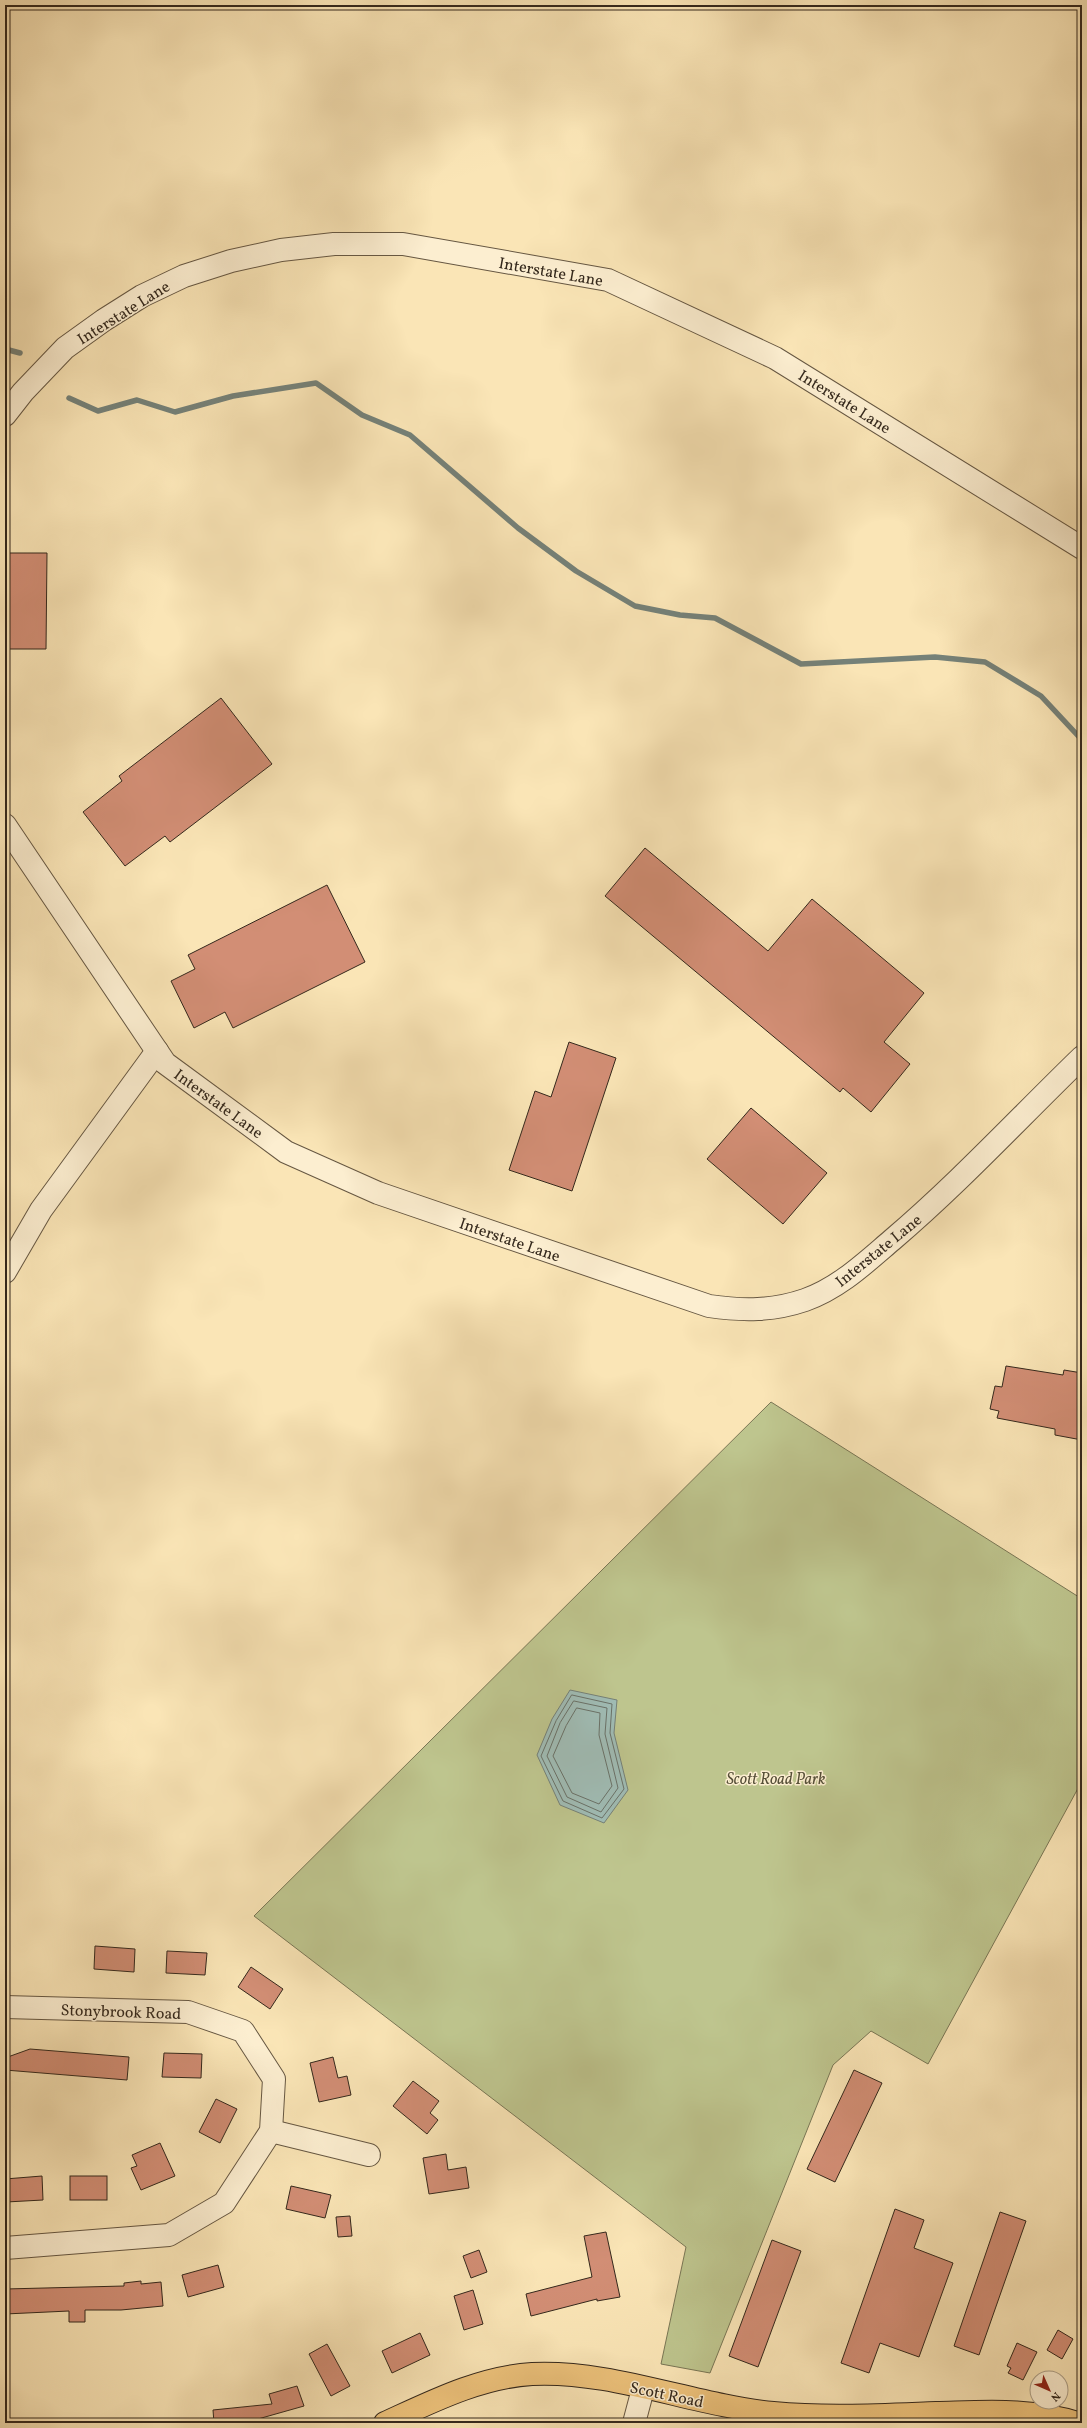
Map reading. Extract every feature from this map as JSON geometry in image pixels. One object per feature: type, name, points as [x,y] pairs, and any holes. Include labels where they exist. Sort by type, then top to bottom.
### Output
[{"type":"main road","name":"Scott Road","points":[[384,2423],[470,2387],[517,2376],[571,2375],[714,2404],[787,2414],[1010,2418],[1040,2414],[1077,2423]]},
{"type":"street","name":"Interstate Lane","points":[[5,415],[22,392],[65,348],[104,320],[142,296],[184,276],[231,261],[281,250],[334,244],[403,244],[608,280],[775,358],[1082,548]]},
{"type":"street","name":"Interstate Lane","points":[[5,825],[165,1063],[286,1152],[364,1187],[679,1297],[709,1306],[741,1311],[772,1308],[806,1300],[838,1285],[931,1207],[1082,1057]]},
{"type":"street","points":[[5,1272],[41,1210],[157,1051]]},
{"type":"street","name":"Stonybrook Road","points":[[5,2007],[188,2012],[243,2030],[274,2079],[271,2131],[224,2203],[169,2235],[5,2248]]},
{"type":"street","points":[[271,2131],[369,2155]]},
{"type":"street","points":[[634,2423],[643,2389]]},
{"type":"green space","name":"Scott Road Park","points":[[771,1402],[1082,1599],[1082,1781],[928,2064],[871,2031],[833,2065],[710,2373],[661,2364],[686,2247],[254,1916]]},
{"type":"water","points":[[570,1690],[617,1700],[614,1733],[628,1790],[604,1823],[560,1805],[537,1755],[552,1719]]},
{"type":"building","points":[[5,553],[47,553],[46,649],[5,649]]},
{"type":"building","points":[[221,698],[272,764],[170,842],[165,836],[125,866],[83,812],[122,781],[119,776]]},
{"type":"building","points":[[645,848],[768,951],[812,899],[924,993],[884,1042],[910,1064],[871,1112],[843,1088],[840,1092],[605,896]]},
{"type":"building","points":[[327,885],[365,962],[233,1028],[225,1012],[194,1028],[171,981],[195,969],[188,955]]},
{"type":"building","points":[[569,1042],[616,1058],[572,1191],[509,1170],[535,1091],[551,1097]]},
{"type":"building","points":[[751,1108],[827,1173],[783,1224],[707,1159]]},
{"type":"building","points":[[1006,1366],[1063,1375],[1064,1370],[1082,1373],[1082,1440],[1055,1435],[1055,1429],[997,1418],[999,1411],[990,1409],[995,1386],[1002,1387]]},
{"type":"building","points":[[95,1946],[135,1949],[134,1972],[94,1969]]},
{"type":"building","points":[[167,1951],[207,1953],[205,1975],[166,1973]]},
{"type":"building","points":[[251,1967],[283,1989],[270,2009],[238,1987]]},
{"type":"building","points":[[30,2049],[129,2057],[127,2080],[5,2070],[5,2058]]},
{"type":"building","points":[[164,2053],[202,2054],[201,2078],[162,2077]]},
{"type":"building","points":[[333,2057],[338,2078],[347,2076],[351,2095],[319,2102],[310,2063]]},
{"type":"building","points":[[854,2070],[882,2083],[835,2182],[807,2169]]},
{"type":"building","points":[[413,2081],[439,2101],[430,2113],[438,2120],[427,2134],[393,2106]]},
{"type":"building","points":[[216,2099],[237,2109],[220,2143],[199,2132]]},
{"type":"building","points":[[160,2143],[175,2176],[141,2190],[131,2168],[137,2166],[132,2155]]},
{"type":"building","points":[[446,2154],[448,2170],[466,2167],[469,2188],[429,2194],[423,2158]]},
{"type":"building","points":[[42,2176],[43,2200],[6,2202],[5,2179]]},
{"type":"building","points":[[70,2176],[107,2176],[107,2200],[70,2200]]},
{"type":"building","points":[[291,2186],[331,2195],[325,2218],[286,2209]]},
{"type":"building","points":[[895,2209],[924,2220],[914,2248],[953,2263],[919,2357],[880,2343],[869,2373],[841,2363]]},
{"type":"building","points":[[1000,2212],[1026,2221],[979,2355],[954,2346]]},
{"type":"building","points":[[350,2216],[352,2236],[338,2237],[336,2217]]},
{"type":"building","points":[[606,2232],[620,2297],[597,2301],[597,2299],[531,2316],[526,2294],[592,2277],[584,2236]]},
{"type":"building","points":[[772,2240],[801,2251],[758,2367],[729,2356]]},
{"type":"building","points":[[479,2250],[487,2272],[471,2278],[463,2256]]},
{"type":"building","points":[[218,2265],[224,2287],[188,2297],[182,2275]]},
{"type":"building","points":[[141,2281],[141,2284],[161,2282],[163,2306],[121,2310],[85,2310],[85,2322],[69,2322],[69,2311],[5,2314],[5,2289],[124,2286],[124,2283]]},
{"type":"building","points":[[473,2290],[483,2324],[464,2330],[454,2296]]},
{"type":"building","points":[[1058,2330],[1073,2339],[1062,2359],[1047,2350]]},
{"type":"building","points":[[420,2333],[430,2355],[392,2373],[382,2351]]},
{"type":"building","points":[[1017,2343],[1037,2352],[1023,2380],[1008,2373],[1011,2368],[1007,2366]]},
{"type":"building","points":[[327,2344],[350,2386],[331,2396],[309,2354]]},
{"type":"building","points":[[297,2386],[304,2406],[258,2419],[259,2423],[214,2423],[213,2410],[272,2404],[269,2394]]},
{"type":"waterway","points":[[5,349],[20,353]]},
{"type":"waterway","points":[[69,398],[98,411],[137,400],[175,412],[233,396],[316,383],[362,415],[410,435],[518,528],[576,571],[635,606],[680,615],[715,618],[801,664],[935,657],[985,662],[1041,696],[1082,740]]}]
